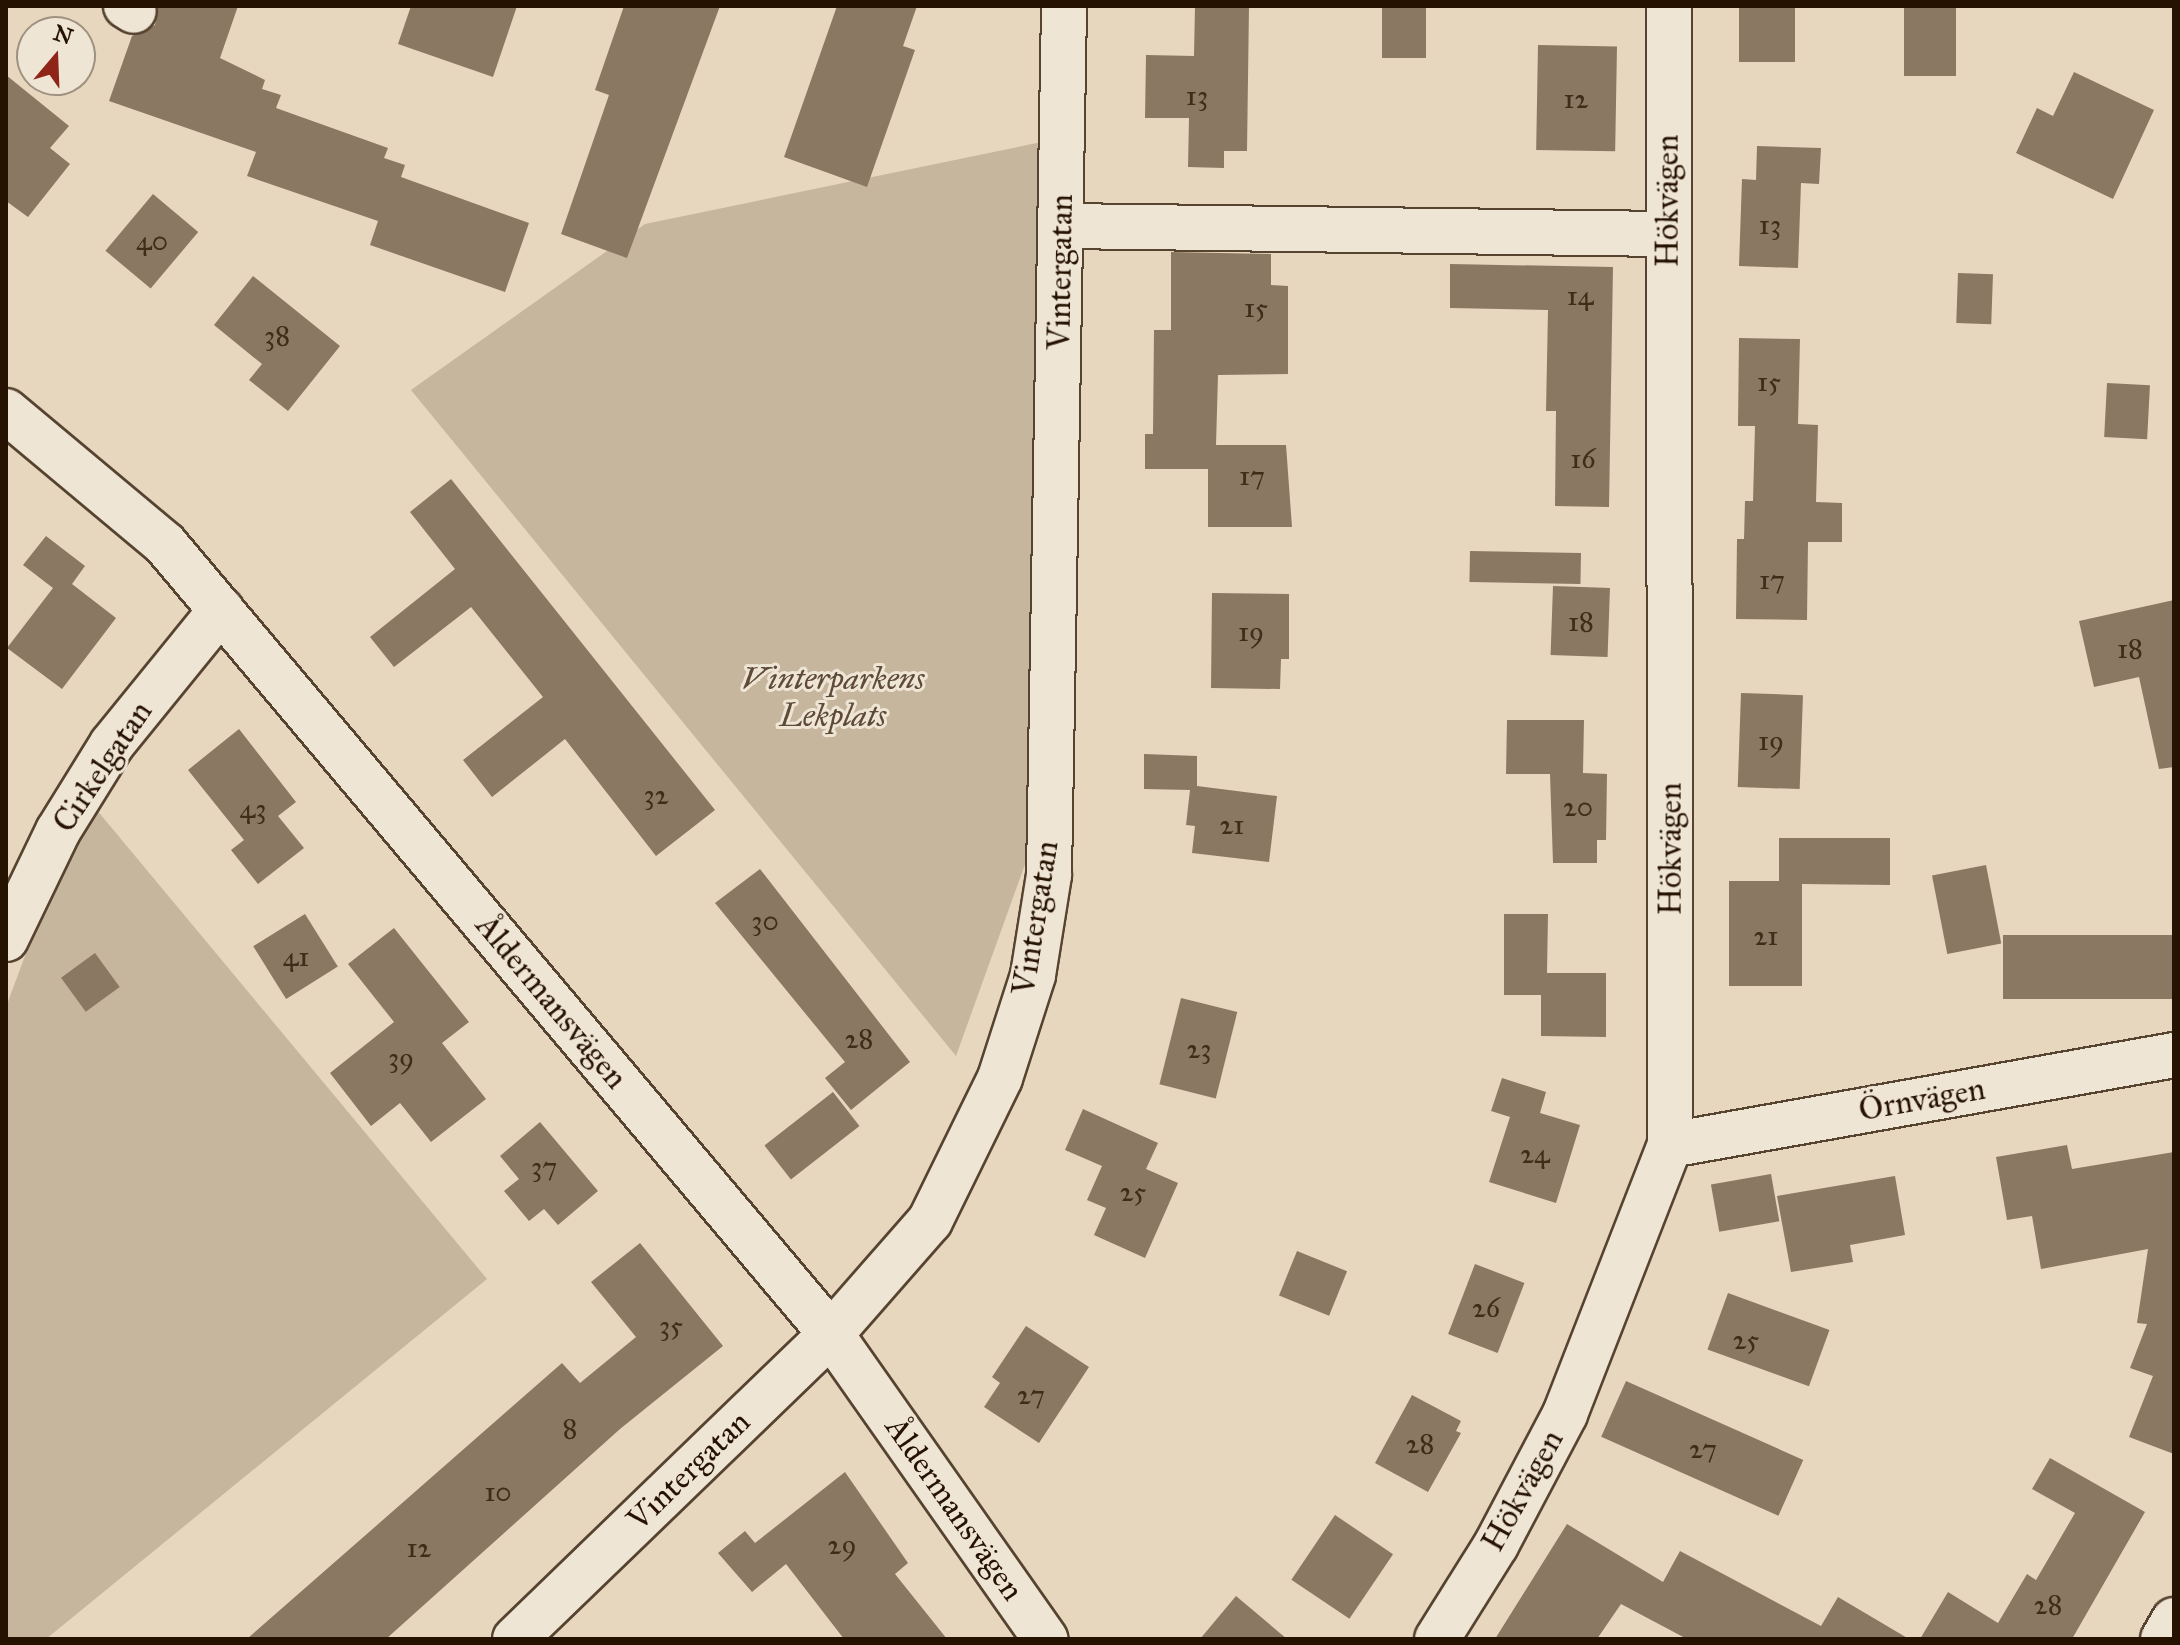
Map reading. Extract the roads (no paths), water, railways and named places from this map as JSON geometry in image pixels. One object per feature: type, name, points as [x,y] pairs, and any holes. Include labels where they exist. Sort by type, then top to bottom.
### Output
[{"type":"street","name":"Vintergatan","points":[[515,1639],[831,1334],[930,1221],[1000,1078],[1033,975],[1049,875],[1063,226],[1064,6]]},
{"type":"street","name":"Hökvägen","points":[[1437,1639],[1496,1545],[1565,1414],[1670,1145],[1669,6]]},
{"type":"street","points":[[1063,226],[1668,234]]},
{"type":"street","name":"Åldermansvägen","points":[[6,411],[165,544],[221,610],[831,1334],[1045,1639]]},
{"type":"street","name":"Cirkelgatan","points":[[6,939],[58,831],[112,744],[221,610]]},
{"type":"street","name":"Örnvägen","points":[[1670,1145],[2174,1055]]},
{"type":"street","points":[[2163,1639],[2174,1620]]},
{"type":"park label","name":"Vinterparkens Lekplats","points":[[833,698]]}]
